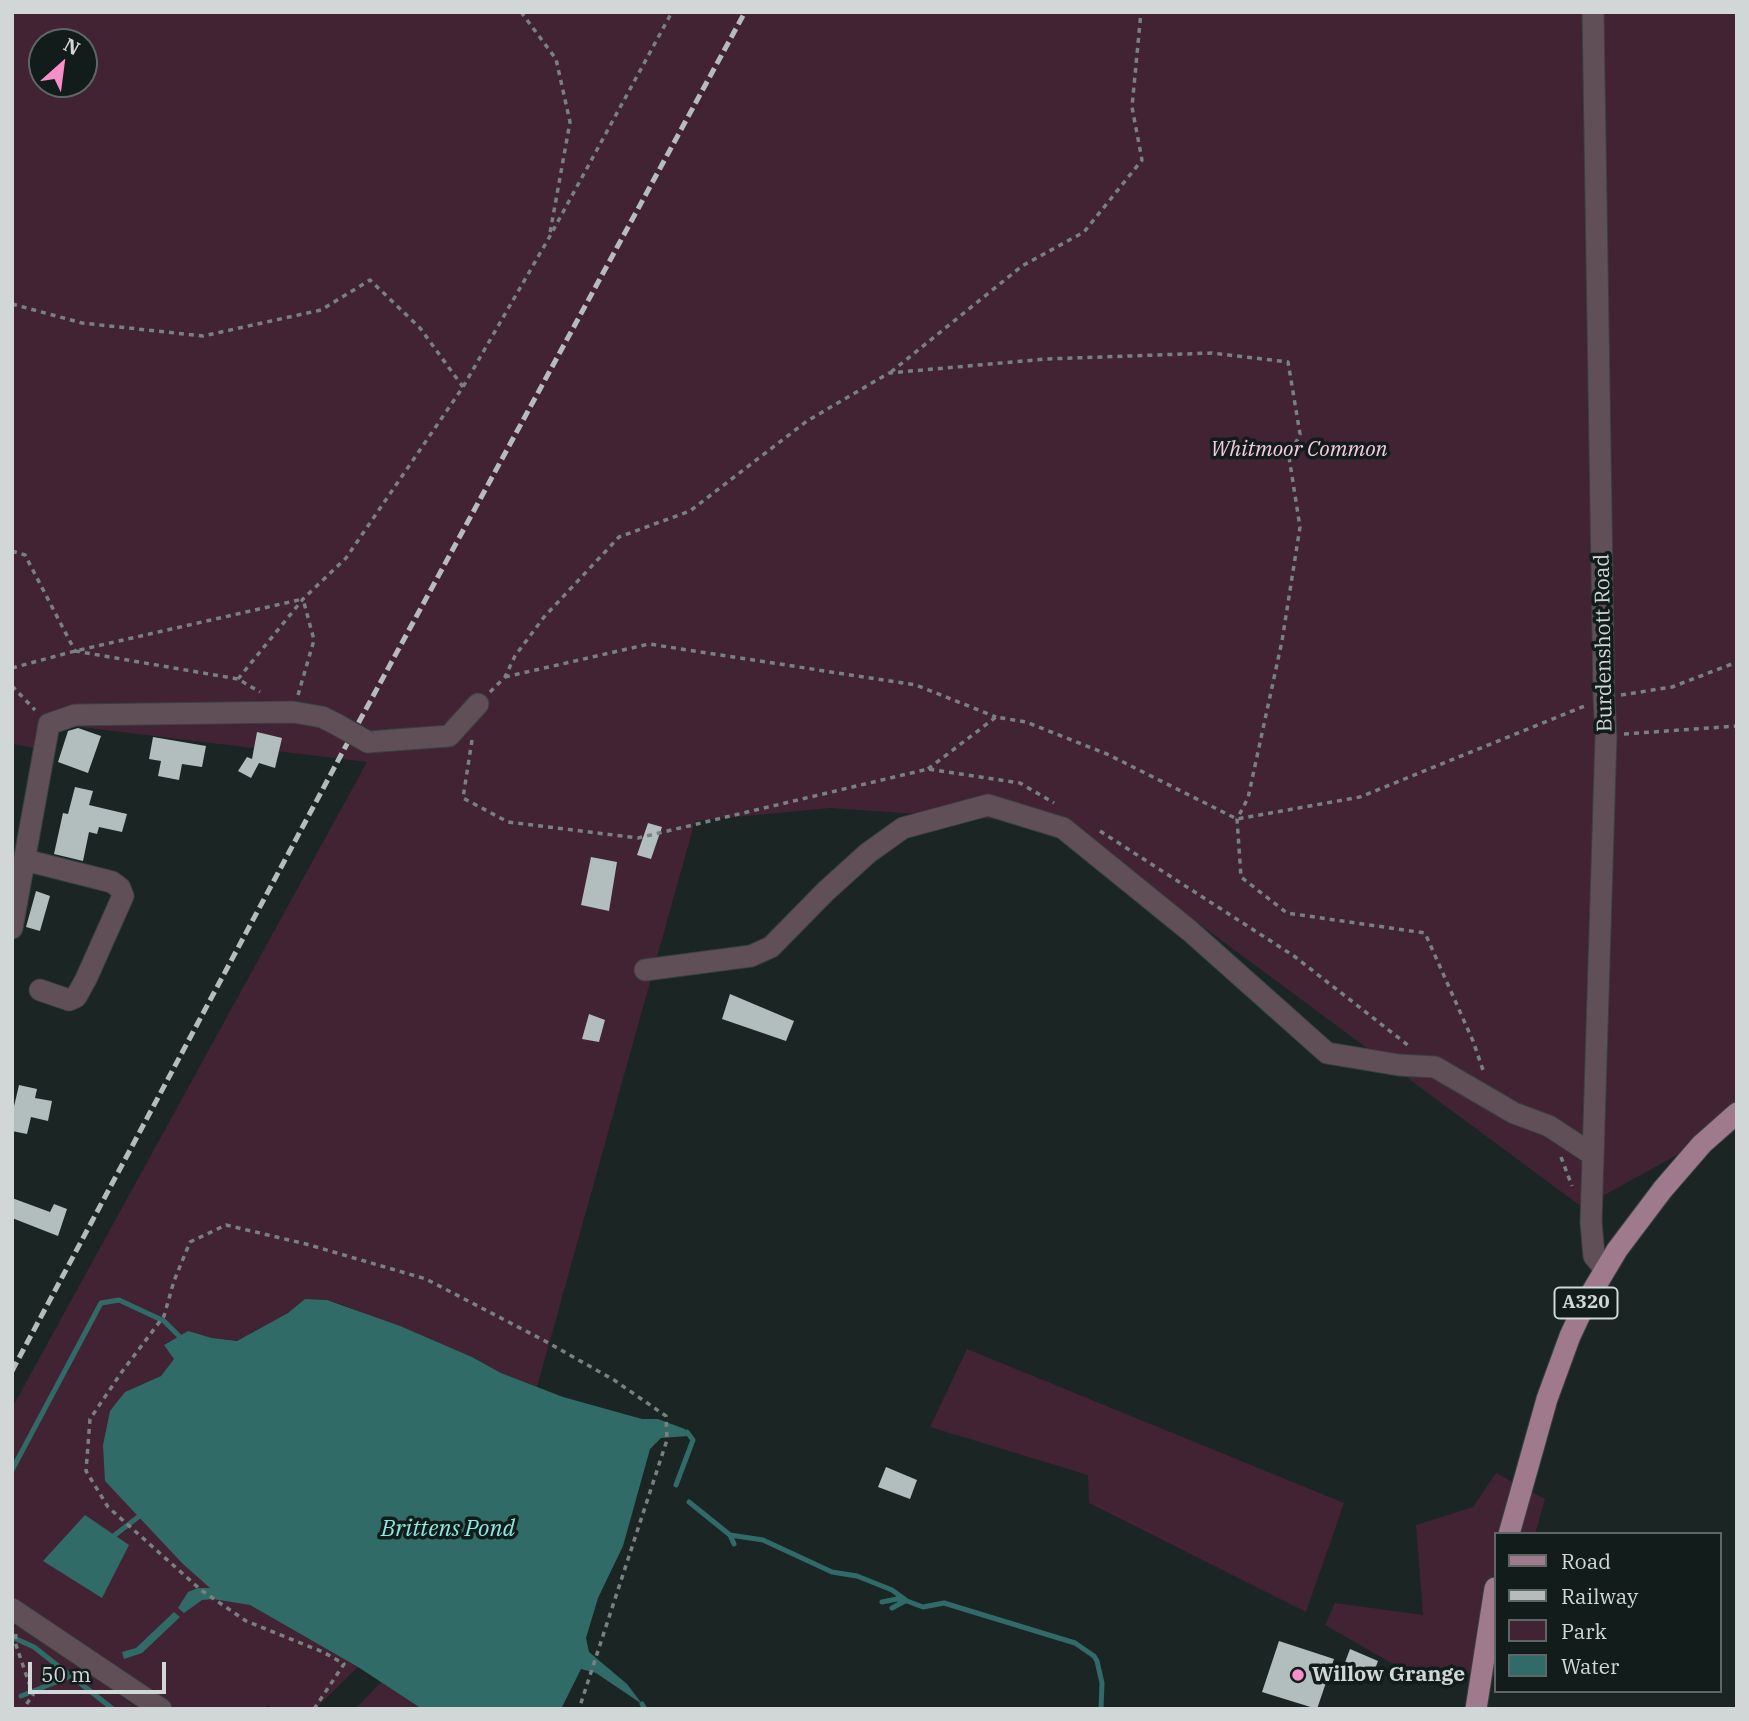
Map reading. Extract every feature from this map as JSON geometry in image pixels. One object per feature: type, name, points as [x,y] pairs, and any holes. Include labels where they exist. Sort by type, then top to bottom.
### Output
[{"type":"main road","name":"A320","points":[[1510,1532],[1547,1399],[1578,1319],[1605,1269],[1674,1175],[1702,1144],[1737,1113]]},
{"type":"main road","points":[[1479,1706],[1494,1595]]},
{"type":"street","name":"Burdenshott Road","points":[[1592,12],[1606,736],[1592,1155],[1592,1240],[1594,1256],[1605,1269]]},
{"type":"street","points":[[12,928],[49,724],[75,715],[293,712],[322,717],[368,742],[449,736],[478,704]]},
{"type":"street","points":[[645,970],[751,956],[771,947],[868,853],[903,828],[988,805],[1063,828],[1190,931],[1326,1053],[1399,1065],[1435,1067],[1514,1112],[1549,1126],[1592,1155]]},
{"type":"street","points":[[25,860],[113,882],[120,888],[123,896],[76,997],[69,1000],[40,990]]},
{"type":"street","points":[[12,1609],[161,1709]]},
{"type":"path","points":[[521,12],[556,59],[570,122],[550,236]]},
{"type":"path","points":[[238,679],[303,598],[346,558],[463,387],[550,236],[672,12]]},
{"type":"path","points":[[1054,803],[1020,783],[928,769],[638,838],[508,822],[463,798],[478,704],[505,677],[515,656],[544,617],[620,537],[690,511],[807,421],[889,373],[1022,266],[1084,232],[1143,160],[1132,107],[1141,12]]},
{"type":"path","points":[[12,304],[82,323],[203,336],[321,310],[370,280],[420,328],[463,387]]},
{"type":"path","points":[[889,373],[1046,359],[1212,353],[1288,362],[1300,434],[1289,457],[1300,527],[1277,667],[1248,798],[1237,819],[1241,877],[1287,913],[1425,933],[1473,1041],[1493,1101]]},
{"type":"path","points":[[12,551],[25,555],[75,651]]},
{"type":"path","points":[[12,668],[303,598]]},
{"type":"path","points":[[293,712],[314,640],[303,598]]},
{"type":"path","points":[[505,677],[649,644],[916,685],[996,717],[1026,722],[1107,754],[1237,819],[1360,797],[1604,698],[1672,687],[1737,662]]},
{"type":"path","points":[[75,651],[238,679],[260,692]]},
{"type":"path","points":[[12,686],[49,724]]},
{"type":"path","points":[[928,769],[996,717]]},
{"type":"path","points":[[1606,736],[1737,726]]},
{"type":"path","points":[[1099,830],[1294,956],[1435,1067]]},
{"type":"path","points":[[1549,1126],[1573,1189]]},
{"type":"path","points":[[316,1708],[344,1664],[246,1621],[201,1590],[108,1507],[86,1471],[90,1419],[164,1316],[174,1281],[190,1242],[226,1225],[306,1244],[426,1279],[614,1380],[666,1416],[667,1440],[600,1652],[579,1709]]},
{"type":"path","points":[[15,1643],[33,1695],[23,1709]]},
{"type":"green space","name":"Whitmoor Common","points":[[12,12],[1737,12],[1737,1122],[1599,1198],[1594,1216],[1064,824],[830,808],[695,821],[537,1387],[501,1373],[472,1357],[343,1305],[327,1300],[305,1299],[288,1313],[237,1341],[188,1332],[165,1344],[174,1359],[161,1376],[125,1392],[225,1599],[250,1605],[358,1667],[315,1709],[273,1709],[268,1705],[265,1709],[177,1709],[12,1600],[12,1408],[367,762],[39,722],[34,748],[12,744]]},
{"type":"green space","points":[[967,1349],[1344,1503],[1306,1612],[1089,1503],[1088,1475],[930,1427]]},
{"type":"green space","points":[[1496,1473],[1545,1499],[1536,1532],[1494,1532],[1494,1677],[1395,1665],[1325,1625],[1335,1603],[1423,1615],[1416,1525],[1473,1507]]},
{"type":"green space","points":[[12,1624],[37,1637],[139,1709],[12,1709]]},
{"type":"green space","points":[[381,1682],[422,1709],[355,1709]]},
{"type":"water","name":"Brittens Pond","points":[[305,1299],[327,1300],[400,1326],[472,1357],[501,1373],[563,1397],[642,1419],[658,1419],[685,1429],[688,1436],[661,1438],[650,1449],[623,1546],[598,1598],[586,1638],[589,1652],[627,1684],[642,1704],[596,1673],[581,1669],[561,1709],[422,1709],[358,1667],[250,1605],[213,1599],[202,1600],[184,1613],[178,1608],[188,1592],[198,1588],[210,1588],[182,1563],[105,1481],[103,1445],[110,1411],[125,1392],[161,1376],[174,1359],[164,1345],[188,1331],[237,1341],[288,1313]]},
{"type":"water","points":[[85,1515],[129,1545],[102,1598],[43,1561]]},
{"type":"water","points":[[174,1612],[180,1617],[142,1653],[124,1659],[122,1652],[136,1648]]},
{"type":"building","points":[[78,728],[101,736],[88,773],[58,762],[68,731]]},
{"type":"building","points":[[257,732],[282,738],[275,768],[259,763],[251,778],[238,771],[247,757],[252,759]]},
{"type":"building","points":[[153,737],[206,746],[202,767],[182,764],[179,780],[158,776],[161,761],[149,759]]},
{"type":"building","points":[[75,787],[93,791],[89,805],[127,814],[122,832],[99,827],[97,834],[89,832],[83,861],[54,854],[63,813],[68,814]]},
{"type":"building","points":[[648,823],[662,827],[651,859],[637,855]]},
{"type":"building","points":[[591,857],[617,862],[609,911],[581,905]]},
{"type":"building","points":[[36,891],[50,896],[40,931],[26,927]]},
{"type":"building","points":[[730,994],[794,1021],[786,1041],[722,1019]]},
{"type":"building","points":[[589,1014],[605,1020],[599,1042],[582,1039]]},
{"type":"building","points":[[19,1085],[37,1089],[35,1098],[52,1101],[48,1121],[31,1117],[27,1134],[12,1131],[12,1115]]},
{"type":"building","points":[[12,1198],[50,1212],[54,1204],[67,1209],[58,1236],[12,1218]]},
{"type":"building","points":[[886,1467],[917,1480],[910,1499],[878,1487]]},
{"type":"building","name":"Willow Grange","points":[[1279,1641],[1334,1659],[1317,1709],[1262,1692]]},
{"type":"building","points":[[1350,1649],[1378,1661],[1372,1677],[1344,1665]]},
{"type":"waterway","points":[[12,1470],[101,1303],[119,1300],[164,1321],[182,1339]]},
{"type":"waterway","points":[[676,1485],[693,1440],[687,1432]]},
{"type":"waterway","points":[[689,1502],[730,1535],[734,1544]]},
{"type":"waterway","points":[[111,1538],[142,1514]]},
{"type":"waterway","points":[[730,1535],[763,1540],[832,1572],[857,1576],[892,1590],[907,1601],[923,1607],[944,1603],[1075,1643],[1097,1661],[1102,1683],[1101,1709]]},
{"type":"waterway","points":[[882,1602],[904,1600]]},
{"type":"waterway","points":[[892,1608],[905,1601]]},
{"type":"waterway","points":[[12,1637],[34,1647],[113,1709]]},
{"type":"waterway","points":[[21,1696],[71,1676]]},
{"type":"waterway","points":[[642,1704],[645,1709]]},
{"type":"railway","points":[[12,1371],[341,755],[745,12]]},
{"type":"place","name":"Willow Grange","points":[[1298,1675]]}]
